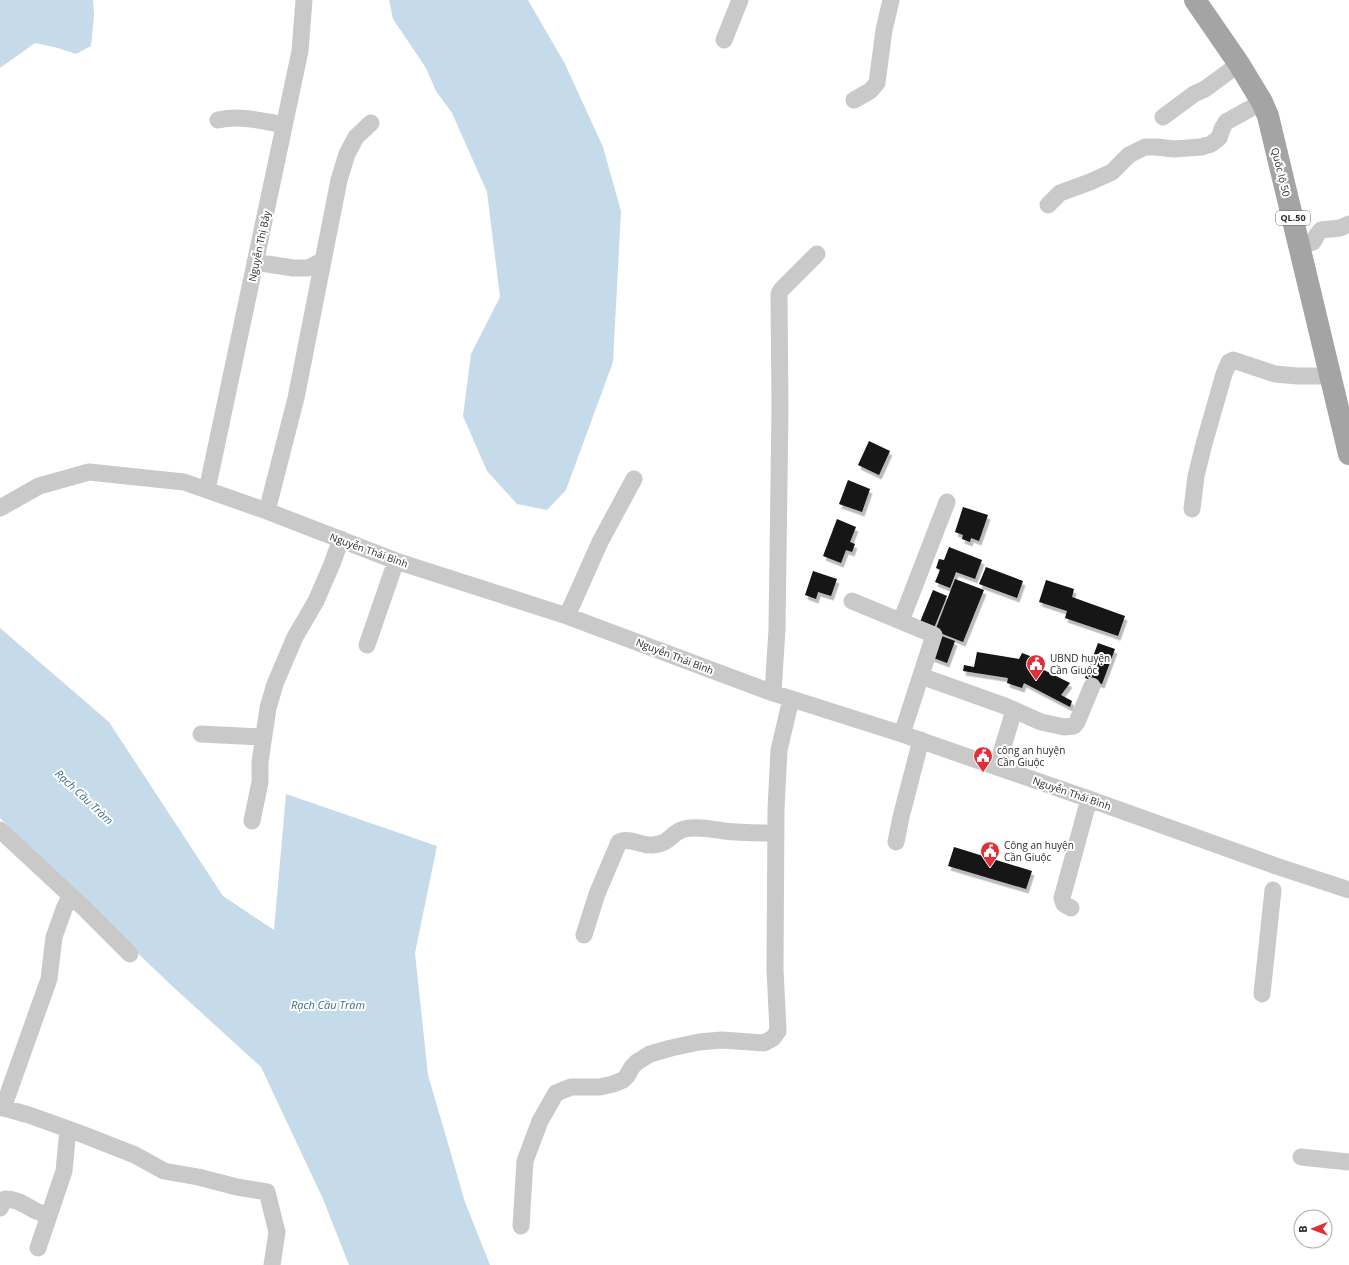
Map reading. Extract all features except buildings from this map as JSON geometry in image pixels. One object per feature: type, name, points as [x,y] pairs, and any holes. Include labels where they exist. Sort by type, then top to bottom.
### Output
[{"type":"main road","name":"Quốc lộ 50","points":[[1198,1],[1239,64],[1262,102],[1268,116],[1330,376],[1344,407],[1349,454]]},
{"type":"street","name":"Nguyễn Thị Bảy","points":[[207,490],[300,51],[304,0]]},
{"type":"street","points":[[724,40],[740,0]]},
{"type":"street","points":[[854,100],[870,92],[877,83],[884,30],[891,0]]},
{"type":"street","points":[[1163,117],[1239,64]]},
{"type":"street","points":[[1048,205],[1060,193],[1112,172],[1129,154],[1145,147],[1174,149],[1201,147],[1211,144],[1220,138],[1222,129],[1226,122],[1262,102]]},
{"type":"street","points":[[218,120],[240,117],[284,125]]},
{"type":"street","points":[[267,511],[296,398],[339,180],[347,154],[356,137],[371,123]]},
{"type":"street","points":[[1299,246],[1313,242],[1321,230],[1340,228],[1349,224]]},
{"type":"street","points":[[773,693],[777,629],[780,409],[779,294],[781,290],[817,254]]},
{"type":"street","points":[[256,262],[293,268],[308,268],[322,261]]},
{"type":"street","points":[[1192,509],[1196,476],[1228,362],[1232,360],[1236,361],[1275,374],[1330,376]]},
{"type":"street","name":"Nguyễn Thái Bình","points":[[0,508],[39,486],[89,472],[184,482],[267,511],[396,561],[567,616],[773,693],[921,740],[1276,866],[1349,890]]},
{"type":"street","points":[[567,616],[600,542],[634,479]]},
{"type":"street","points":[[901,621],[947,502]]},
{"type":"street","points":[[252,821],[260,782],[262,737],[275,684],[295,637],[316,601],[341,539]]},
{"type":"street","points":[[367,645],[396,561]]},
{"type":"street","points":[[852,602],[934,635],[902,734]]},
{"type":"street","points":[[921,676],[1014,710],[1042,722],[1064,727],[1074,726],[1077,722],[1092,686]]},
{"type":"street","points":[[521,1226],[525,1161],[540,1121],[556,1093],[571,1087],[600,1087],[613,1084],[623,1080],[632,1067],[650,1054],[671,1048],[699,1042],[722,1040],[764,1043],[773,1038],[778,1031],[775,969],[776,833],[779,750],[791,699]]},
{"type":"street","points":[[997,767],[1014,710]]},
{"type":"street","points":[[201,734],[262,737]]},
{"type":"street","points":[[896,842],[921,740]]},
{"type":"street","points":[[1071,908],[1064,904],[1062,898],[1089,799]]},
{"type":"street","points":[[584,935],[597,894],[619,842],[625,840],[645,845],[661,844],[684,829],[705,828],[724,831],[776,833]]},
{"type":"street","points":[[0,830],[130,954]]},
{"type":"street","points":[[1262,994],[1276,866]]},
{"type":"street","points":[[70,896],[54,937],[50,979],[1,1108],[29,1115],[68,1129],[135,1155],[164,1171],[198,1176],[237,1187],[267,1192],[277,1232],[272,1265]]},
{"type":"street","points":[[38,1248],[64,1171],[68,1129]]},
{"type":"street","points":[[1301,1157],[1349,1162]]},
{"type":"street","points":[[0,1208],[6,1199],[18,1200],[38,1212],[49,1216]]},
{"type":"water","points":[[0,0],[93,0],[94,15],[91,46],[76,54],[35,43],[0,68]]},
{"type":"water","points":[[389,0],[528,0],[565,64],[603,147],[621,211],[613,362],[566,490],[547,510],[517,504],[487,471],[463,416],[471,354],[500,297],[487,192],[452,113],[436,91],[426,68],[393,19]]},
{"type":"water","name":"Rạch Cầu Tràm","points":[[0,628],[109,722],[223,896],[274,930],[286,794],[437,846],[415,953],[428,1075],[465,1202],[490,1265],[349,1265],[323,1199],[261,1067],[171,985],[79,897],[0,818]]},
{"type":"place","name":"UBND huyện Cần Giuộc","points":[[1036,681]]},
{"type":"place","name":"công an huyện Cần Giuộc","points":[[983,773]]},
{"type":"place","name":"Công an huyện Cần Giuộc","points":[[990,868]]}]
